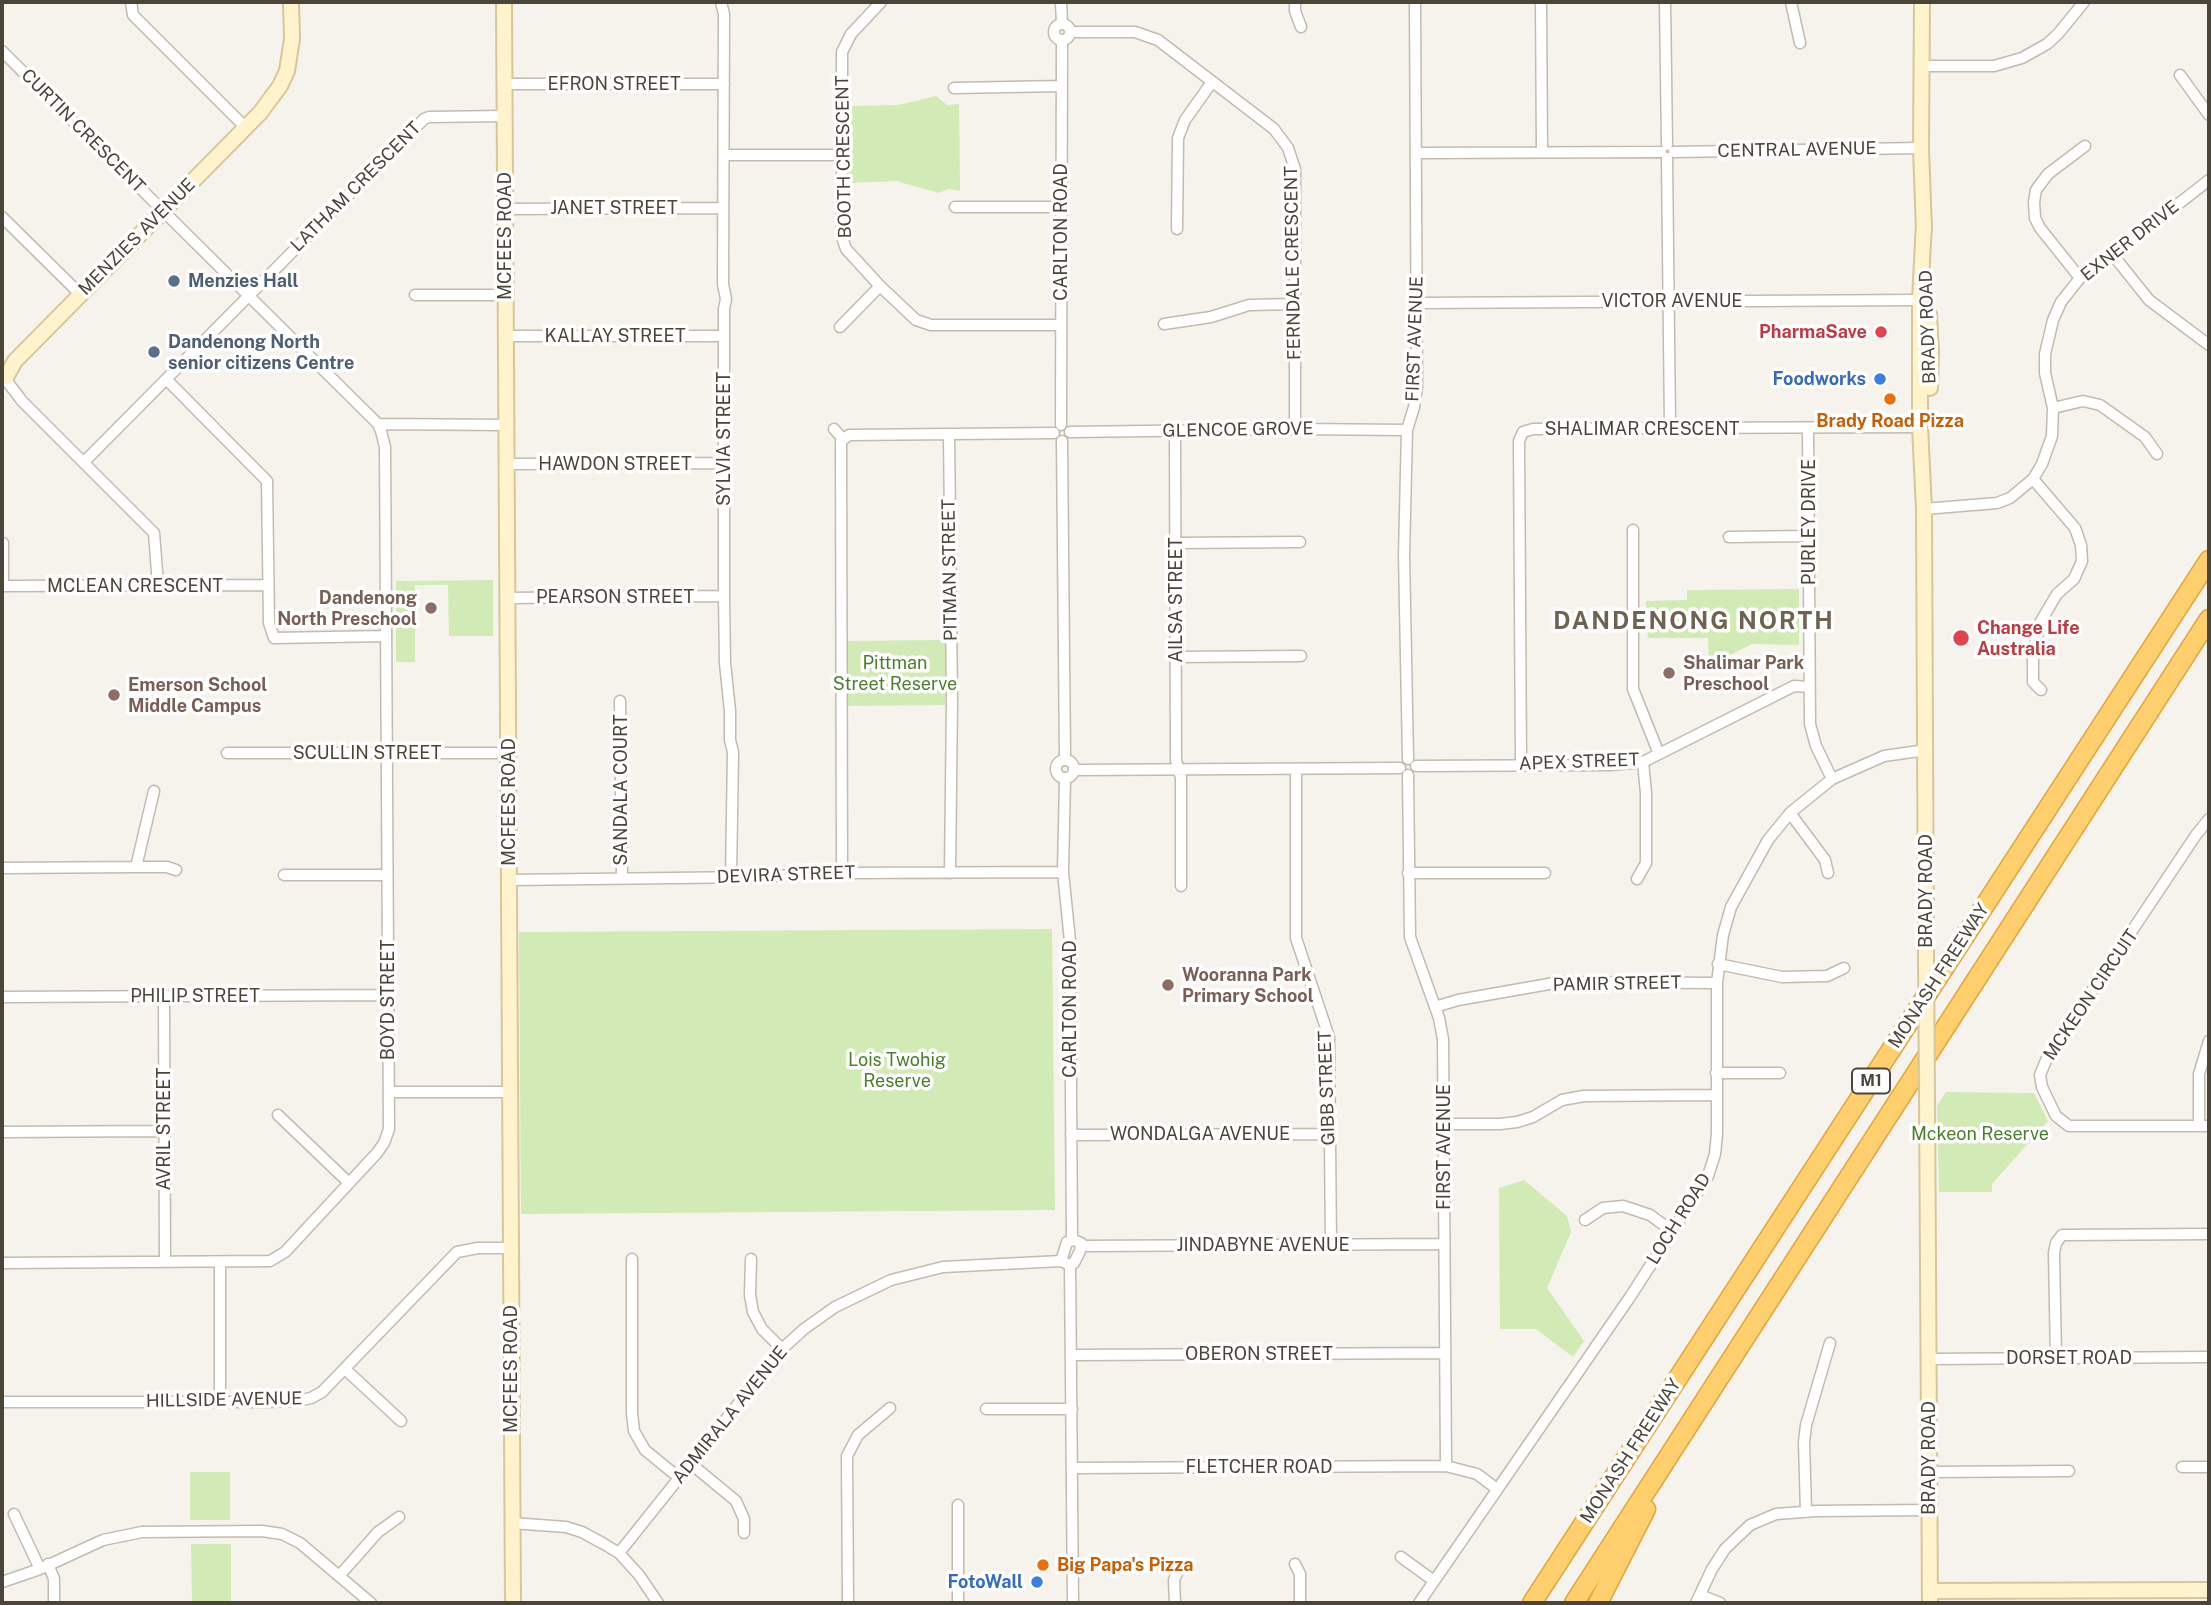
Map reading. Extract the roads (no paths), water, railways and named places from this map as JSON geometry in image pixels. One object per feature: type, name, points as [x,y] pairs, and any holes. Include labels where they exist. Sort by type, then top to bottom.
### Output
[{"type":"highway","name":"MONASH FREEWAY","points":[[1532,1603],[2209,560]]},
{"type":"highway","name":"MONASH FREEWAY","points":[[1574,1603],[2209,619]]},
{"type":"highway","points":[[1598,1603],[1697,1409]]},
{"type":"street","points":[[131,2],[133,15],[245,127]]},
{"type":"street","name":"MENZIES AVENUE","points":[[5,376],[80,294],[288,87],[294,67],[291,2]]},
{"type":"street","name":"MCFEES ROAD","points":[[504,2],[513,1603]]},
{"type":"street","name":"SYLVIA STREET","points":[[722,2],[723,284],[726,299],[724,596],[725,663],[733,752],[731,877]]},
{"type":"street","name":"BOOTH CRESCENT","points":[[879,2],[851,34],[842,52],[842,237],[851,257],[916,320],[931,325],[1061,325]]},
{"type":"street","points":[[1061,2],[1066,28]]},
{"type":"street","points":[[1295,2],[1295,11],[1301,27]]},
{"type":"street","name":"FIRST AVENUE","points":[[1412,763],[1404,555],[1407,430],[1417,387],[1415,2]]},
{"type":"street","points":[[1541,2],[1542,152]]},
{"type":"street","points":[[1665,2],[1670,428]]},
{"type":"street","points":[[1791,2],[1800,43]]},
{"type":"street","name":"BRADY ROAD","points":[[1922,2],[1924,300],[1931,352],[1925,387],[1924,427],[1930,1597]]},
{"type":"street","points":[[1922,66],[1994,66],[2022,58],[2047,44],[2084,2]]},
{"type":"street","name":"CARLTON ROAD","points":[[1065,428],[1061,325],[1061,86],[1062,40],[1068,38],[1066,28]]},
{"type":"street","name":"FERNDALE CRESCENT","points":[[1066,28],[1147,35],[1168,47],[1274,129],[1288,148],[1295,169],[1295,429]]},
{"type":"street","name":"CURTIN CRESCENT","points":[[2,51],[378,424]]},
{"type":"street","points":[[2180,75],[2209,116]]},
{"type":"street","points":[[1177,229],[1178,138],[1185,120],[1212,82]]},
{"type":"street","name":"EFRON STREET","points":[[504,84],[724,83]]},
{"type":"street","points":[[954,88],[1061,86]]},
{"type":"street","name":"LATHAM CRESCENT","points":[[84,462],[424,119],[505,116]]},
{"type":"street","points":[[2080,278],[2040,228],[2035,218],[2034,202],[2036,190],[2048,174],[2085,146]]},
{"type":"street","name":"CENTRAL AVENUE","points":[[1416,153],[1921,148]]},
{"type":"street","points":[[724,155],[842,155]]},
{"type":"street","name":"EXNER DRIVE","points":[[1924,509],[1997,503],[2010,498],[2033,479],[2042,464],[2052,436],[2053,408],[2045,373],[2045,354],[2053,320],[2061,302],[2080,278],[2113,256],[2209,180]]},
{"type":"street","points":[[955,207],[1062,207]]},
{"type":"street","name":"JANET STREET","points":[[505,208],[723,208]]},
{"type":"street","points":[[2,217],[80,294]]},
{"type":"street","points":[[2113,256],[2149,300],[2209,345]]},
{"type":"street","points":[[839,327],[880,286]]},
{"type":"street","points":[[415,295],[505,295]]},
{"type":"street","name":"VICTOR AVENUE","points":[[1417,303],[1924,300]]},
{"type":"street","points":[[1164,324],[1211,317],[1249,306],[1295,304]]},
{"type":"street","name":"KALLAY STREET","points":[[506,336],[724,336]]},
{"type":"street","points":[[5,376],[22,401],[154,533],[158,585]]},
{"type":"street","points":[[167,380],[267,481],[268,585],[272,636],[276,639],[292,636],[386,636]]},
{"type":"street","points":[[2053,408],[2082,401],[2100,405],[2145,437],[2157,454]]},
{"type":"street","points":[[378,424],[506,425]]},
{"type":"street","name":"BOYD STREET","points":[[2,1263],[261,1262],[275,1259],[285,1252],[384,1143],[389,1129],[385,447],[378,424]]},
{"type":"street","points":[[383,436],[412,425]]},
{"type":"street","points":[[1056,426],[1065,428],[1068,437],[1062,441],[1055,438],[1056,426]]},
{"type":"street","name":"SHALIMAR CRESCENT","points":[[1521,765],[1522,432],[1534,429],[1924,427]]},
{"type":"street","name":"GLENCOE GROVE","points":[[1065,428],[1174,431],[1407,430]]},
{"type":"street","name":"PURLEY DRIVE","points":[[1808,428],[1810,724],[1813,738],[1832,779]]},
{"type":"street","points":[[834,429],[844,439]]},
{"type":"street","name":"AILSA STREET","points":[[1174,431],[1176,760],[1179,769],[1181,886]]},
{"type":"street","points":[[842,873],[840,445],[849,435],[1054,433]]},
{"type":"street","name":"PITMAN STREET","points":[[949,435],[952,701],[950,873]]},
{"type":"street","points":[[1062,441],[1065,759]]},
{"type":"street","name":"HAWDON STREET","points":[[507,464],[724,463]]},
{"type":"street","points":[[2033,479],[2075,528],[2081,545],[2082,561],[2074,579],[2057,594],[2041,621],[2033,652],[2033,682],[2041,690]]},
{"type":"street","points":[[1633,530],[1633,689],[1659,754]]},
{"type":"street","points":[[1729,537],[1808,536]]},
{"type":"street","points":[[1176,543],[1300,542]]},
{"type":"street","points":[[2,586],[3,543]]},
{"type":"street","name":"MCLEAN CRESCENT","points":[[2,586],[268,585]]},
{"type":"street","name":"PEARSON STREET","points":[[507,598],[724,596]]},
{"type":"street","points":[[1176,657],[1301,656]]},
{"type":"street","name":"APEX STREET","points":[[1412,763],[1610,765],[1643,762],[1794,686],[1809,687]]},
{"type":"street","name":"SANDALA COURT","points":[[621,701],[622,878]]},
{"type":"street","name":"LOCH ROAD","points":[[1419,1603],[1630,1297],[1708,1176],[1715,1154],[1718,964],[1731,907],[1768,840],[1790,813],[1832,779],[1884,756],[1926,750]]},
{"type":"street","name":"SCULLIN STREET","points":[[226,753],[508,753]]},
{"type":"street","points":[[1065,759],[1071,761],[1075,770]]},
{"type":"street","points":[[1065,759],[1057,764],[1059,776],[1065,779],[1072,776],[1075,770]]},
{"type":"street","points":[[1637,878],[1646,863],[1643,762]]},
{"type":"street","points":[[1075,770],[1296,769],[1413,774],[1412,763]]},
{"type":"street","name":"GIBB STREET","points":[[1296,769],[1296,938],[1329,1037],[1331,1244]]},
{"type":"street","name":"FIRST AVENUE","points":[[1404,772],[1410,937],[1435,1007],[1443,1039],[1446,1466]]},
{"type":"street","name":"CARLTON ROAD","points":[[1065,779],[1063,872],[1070,941],[1072,1240]]},
{"type":"street","points":[[136,866],[154,791]]},
{"type":"street","points":[[1790,813],[1825,860],[1828,873]]},
{"type":"street","name":"MCKEON CIRCUIT","points":[[2204,1126],[2069,1126],[2056,1116],[2042,1087],[2040,1074],[2047,1058],[2209,819]]},
{"type":"street","points":[[2,868],[136,866],[176,870]]},
{"type":"street","name":"DEVIRA STREET","points":[[509,880],[842,873],[1063,872]]},
{"type":"street","points":[[1408,873],[1545,873]]},
{"type":"street","points":[[284,875],[387,874]]},
{"type":"street","points":[[1718,964],[1782,976],[1827,976],[1844,968]]},
{"type":"street","name":"PAMIR STREET","points":[[1435,1007],[1560,982],[1717,983]]},
{"type":"street","name":"PHILIP STREET","points":[[2,997],[388,995]]},
{"type":"street","name":"AVRIL STREET","points":[[164,996],[165,1262]]},
{"type":"street","points":[[2204,1126],[2199,1074],[2209,1041]]},
{"type":"street","points":[[1716,1073],[1780,1073]]},
{"type":"street","points":[[389,1092],[510,1092]]},
{"type":"street","points":[[1444,1124],[1500,1125],[1517,1122],[1573,1097],[1716,1095]]},
{"type":"street","points":[[278,1115],[349,1183]]},
{"type":"street","points":[[2,1132],[163,1131]]},
{"type":"street","name":"WONDALGA AVENUE","points":[[1071,1135],[1330,1134]]},
{"type":"street","points":[[1585,1220],[1603,1208],[1623,1206],[1650,1215],[1672,1231]]},
{"type":"street","points":[[2056,1358],[2054,1253],[2056,1243],[2062,1235],[2209,1234]]},
{"type":"street","points":[[1066,1263],[1076,1260],[1082,1246],[1079,1241],[1072,1240],[1065,1245],[1066,1263],[1072,1355],[1073,1603]]},
{"type":"street","name":"JINDABYNE AVENUE","points":[[1082,1246],[1444,1244]]},
{"type":"street","name":"HILLSIDE AVENUE","points":[[2,1402],[297,1401],[311,1398],[322,1392],[345,1369],[457,1252],[478,1248],[511,1248]]},
{"type":"street","points":[[632,1259],[634,1430],[645,1450],[678,1477]]},
{"type":"street","points":[[751,1259],[750,1295],[753,1312],[762,1329],[782,1349]]},
{"type":"street","points":[[220,1262],[220,1401]]},
{"type":"street","name":"ADMIRALA AVENUE","points":[[618,1553],[782,1349],[835,1307],[891,1280],[925,1270],[959,1265],[1066,1263]]},
{"type":"street","points":[[1806,1511],[1806,1425],[1830,1343]]},
{"type":"street","name":"OBERON STREET","points":[[1072,1355],[1445,1353]]},
{"type":"street","name":"DORSET ROAD","points":[[1928,1359],[2209,1357]]},
{"type":"street","points":[[345,1369],[401,1422]]},
{"type":"street","points":[[848,1603],[847,1456],[858,1435],[890,1408]]},
{"type":"street","points":[[986,1409],[1072,1409]]},
{"type":"street","points":[[690,1463],[736,1502],[744,1519],[744,1533]]},
{"type":"street","points":[[1446,1466],[1477,1474],[1497,1489]]},
{"type":"street","name":"FLETCHER ROAD","points":[[1073,1468],[1446,1466]]},
{"type":"street","points":[[2182,1467],[2209,1467]]},
{"type":"street","points":[[1929,1472],[2069,1471]]},
{"type":"street","points":[[958,1505],[958,1603]]},
{"type":"street","points":[[1720,1603],[1698,1599],[1725,1549],[1750,1525],[1776,1514],[1806,1511],[1930,1510]]},
{"type":"street","points":[[14,1514],[44,1567],[54,1579],[54,1603]]},
{"type":"street","points":[[340,1575],[378,1532],[399,1517]]},
{"type":"street","points":[[512,1523],[566,1527],[582,1532],[618,1553],[639,1575],[658,1603]]},
{"type":"street","points":[[2,1582],[103,1541],[142,1532],[262,1531],[282,1534],[300,1543],[371,1603]]},
{"type":"street","points":[[1401,1557],[1434,1581]]},
{"type":"street","points":[[1295,1564],[1300,1574],[1300,1603]]},
{"type":"street","points":[[1175,1603],[1174,1580],[1180,1566]]},
{"type":"street","points":[[1930,1597],[2180,1596],[2209,1590]]},
{"type":"place","name":"Menzies Hall","points":[[174,281]]},
{"type":"place","name":"PharmaSave","points":[[1881,332]]},
{"type":"place","name":"Dandenong North senior citizens Centre","points":[[154,352]]},
{"type":"place","name":"Foodworks","points":[[1880,379]]},
{"type":"place","name":"Brady Road Pizza","points":[[1890,399]]},
{"type":"place","name":"Dandenong North Preschool","points":[[431,608]]},
{"type":"place","name":"Change Life Australia","points":[[1961,638]]},
{"type":"place","name":"Shalimar Park Preschool","points":[[1669,673]]},
{"type":"place","name":"Emerson School Middle Campus","points":[[114,695]]},
{"type":"place","name":"Wooranna Park Primary School","points":[[1168,985]]},
{"type":"place","name":"Big Papa's Pizza","points":[[1043,1565]]},
{"type":"place","name":"FotoWall","points":[[1037,1582]]},
{"type":"district","name":"DANDENONG NORTH","points":[[1694,622]]},
{"type":"park label","name":"Pittman Street Reserve","points":[[895,673]]},
{"type":"park label","name":"Lois Twohig Reserve","points":[[897,1070]]},
{"type":"park label","name":"Mckeon Reserve","points":[[1980,1134]]}]
